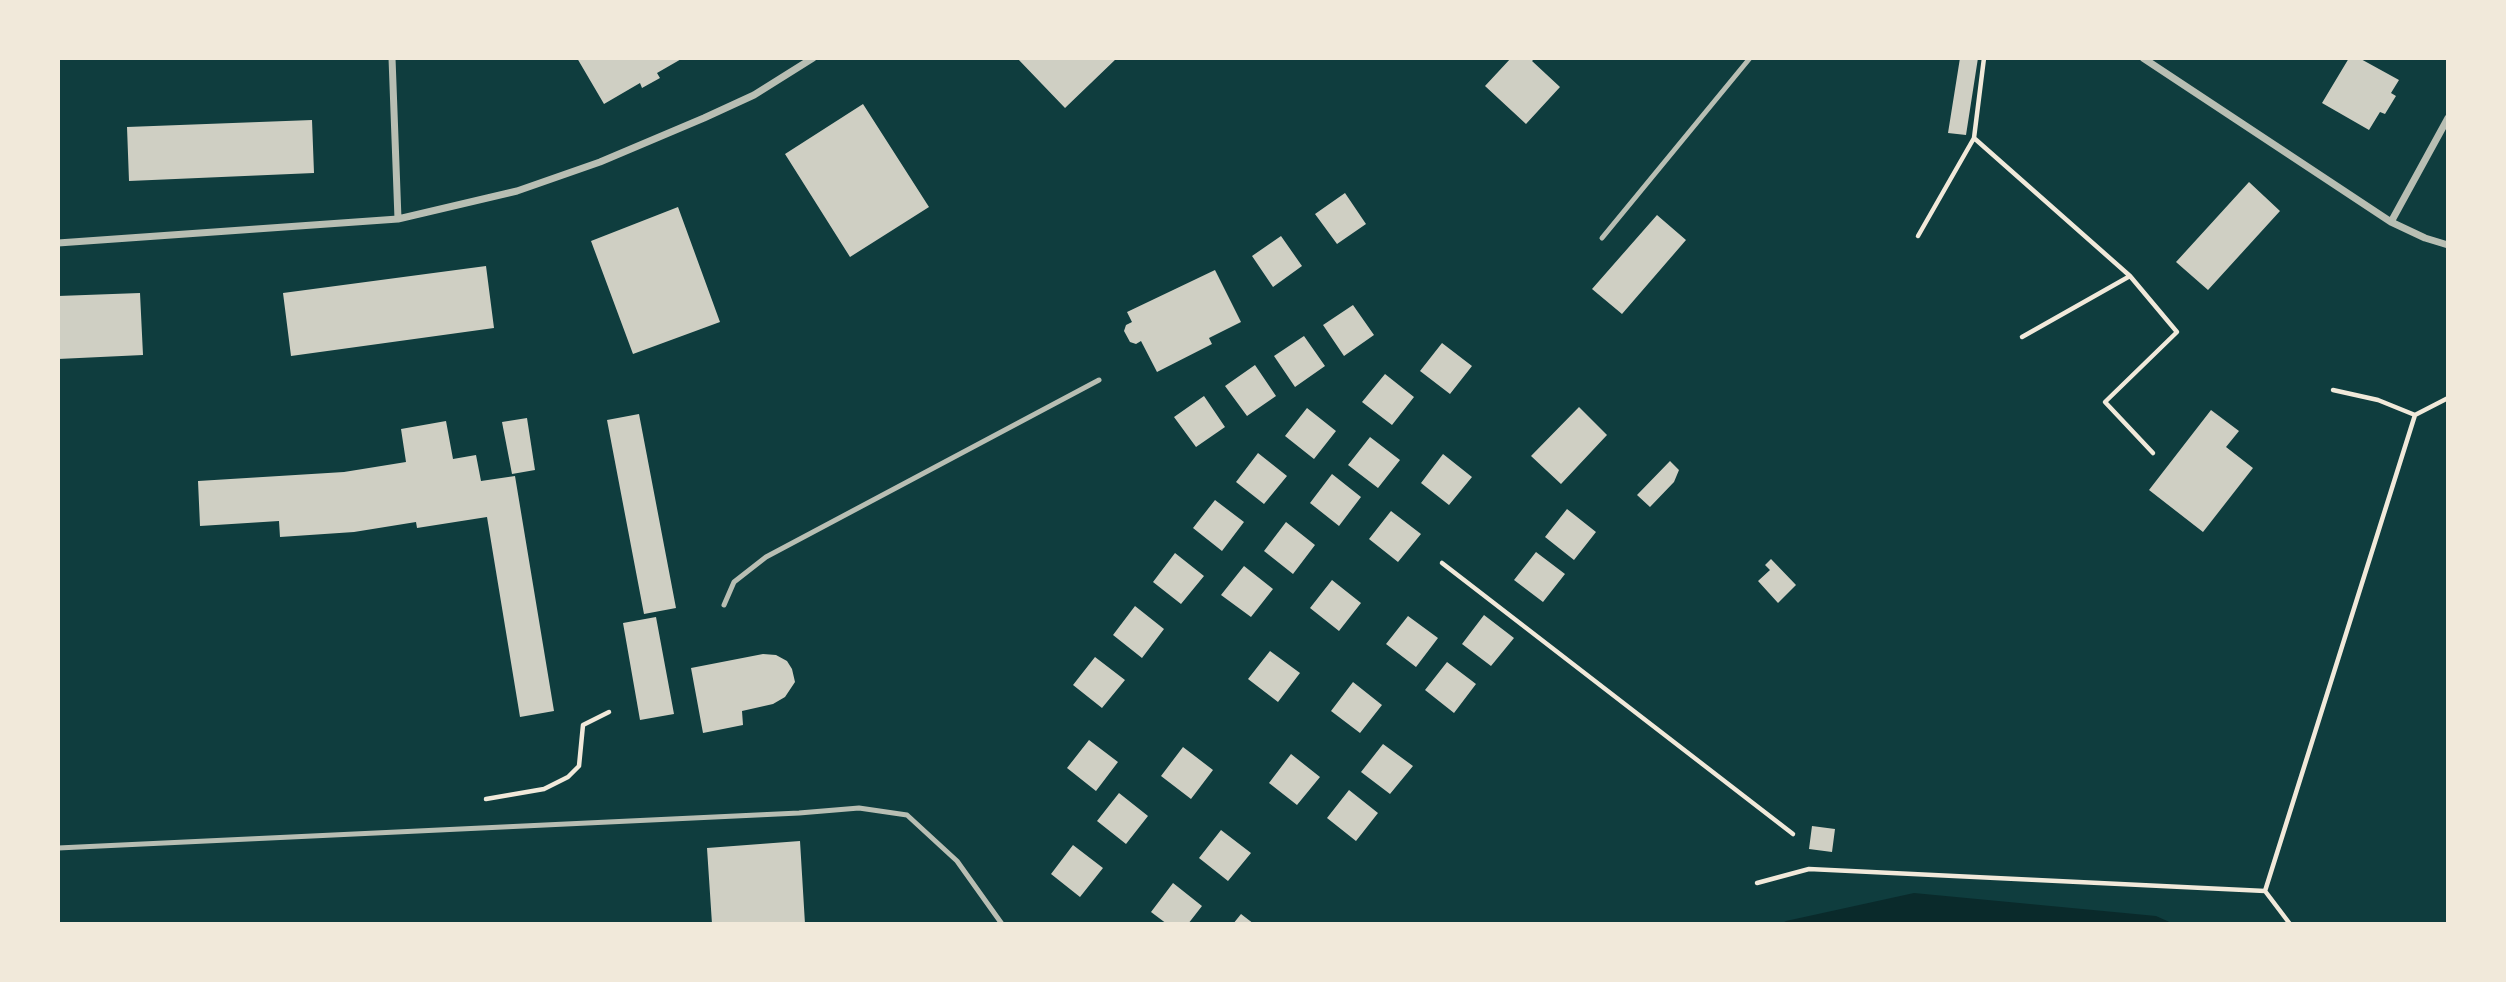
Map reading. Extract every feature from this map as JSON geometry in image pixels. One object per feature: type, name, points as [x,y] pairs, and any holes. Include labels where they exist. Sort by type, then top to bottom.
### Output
[{"type":"street","points":[[392,58],[398,219]]},
{"type":"street","points":[[58,243],[398,219],[517,191],[600,162],[754,95],[813,58]]},
{"type":"street","points":[[2143,58],[2391,222],[2425,238],[2448,245]]},
{"type":"street","points":[[2391,222],[2448,118]]},
{"type":"lane","points":[[1602,237],[1750,58]]},
{"type":"lane","points":[[724,605],[734,582],[766,557],[1099,380]]},
{"type":"lane","points":[[58,848],[785,814],[859,808],[907,815],[957,861],[1003,924]]},
{"type":"path","points":[[1918,236],[1974,138],[1984,58]]},
{"type":"path","points":[[1974,138],[2130,276],[2177,332],[2105,402],[2153,453]]},
{"type":"path","points":[[2022,337],[2130,276]]},
{"type":"path","points":[[2333,390],[2378,400],[2415,415]]},
{"type":"path","points":[[2265,891],[2415,415],[2448,398]]},
{"type":"path","points":[[1442,563],[1793,834]]},
{"type":"path","points":[[486,799],[544,789],[568,777],[579,766],[583,725],[609,712]]},
{"type":"path","points":[[1757,883],[1809,869],[2265,891]]},
{"type":"path","points":[[2265,891],[2290,924]]},
{"type":"water","points":[[1914,893],[2156,916],[2174,924],[1781,924]]},
{"type":"building","points":[[577,58],[683,58],[657,73],[660,78],[642,88],[640,83],[604,104]]},
{"type":"building","points":[[1017,58],[1117,58],[1065,108]]},
{"type":"building","points":[[1511,58],[1535,58],[1532,61],[1560,87],[1526,124],[1485,86]]},
{"type":"building","points":[[1960,58],[1978,58],[1966,135],[1948,133]]},
{"type":"building","points":[[2349,58],[2359,58],[2399,80],[2391,93],[2396,96],[2385,114],[2380,112],[2369,130],[2322,103]]},
{"type":"building","points":[[863,104],[929,207],[850,257],[785,154]]},
{"type":"building","points":[[312,120],[314,173],[129,181],[127,127]]},
{"type":"building","points":[[2249,182],[2280,211],[2208,290],[2176,262]]},
{"type":"building","points":[[1345,193],[1366,224],[1337,244],[1315,214]]},
{"type":"building","points":[[678,207],[720,322],[633,354],[591,241]]},
{"type":"building","points":[[1657,215],[1686,240],[1622,314],[1592,289]]},
{"type":"building","points":[[1281,236],[1302,266],[1273,287],[1252,256]]},
{"type":"building","points":[[486,266],[494,328],[291,356],[283,293]]},
{"type":"building","points":[[1215,270],[1241,322],[1209,338],[1212,344],[1157,372],[1141,341],[1136,344],[1130,342],[1124,331],[1126,325],[1132,322],[1127,312]]},
{"type":"building","points":[[140,293],[143,355],[58,359],[58,296]]},
{"type":"building","points":[[1353,305],[1374,335],[1344,356],[1323,325]]},
{"type":"building","points":[[1304,336],[1325,366],[1295,387],[1274,356]]},
{"type":"building","points":[[1442,343],[1472,366],[1450,394],[1420,371]]},
{"type":"building","points":[[1255,365],[1276,396],[1247,416],[1225,386]]},
{"type":"building","points":[[1385,374],[1414,397],[1392,425],[1362,402]]},
{"type":"building","points":[[1204,396],[1225,427],[1196,447],[1174,417]]},
{"type":"building","points":[[1579,407],[1607,435],[1561,484],[1531,456]]},
{"type":"building","points":[[1307,408],[1336,431],[1314,459],[1285,436]]},
{"type":"building","points":[[2211,410],[2239,431],[2226,447],[2253,468],[2203,532],[2149,490]]},
{"type":"building","points":[[639,414],[676,608],[644,614],[607,420]]},
{"type":"building","points":[[527,418],[535,470],[512,474],[502,422]]},
{"type":"building","points":[[446,421],[453,459],[476,455],[481,481],[515,476],[554,711],[520,717],[487,517],[417,528],[416,522],[354,532],[280,537],[279,521],[200,526],[198,481],[344,472],[406,462],[401,429]]},
{"type":"building","points":[[1370,437],[1400,460],[1378,488],[1348,465]]},
{"type":"building","points":[[1258,453],[1287,476],[1264,504],[1236,482]]},
{"type":"building","points":[[1443,454],[1472,477],[1449,505],[1421,483]]},
{"type":"building","points":[[1670,461],[1679,470],[1674,482],[1650,507],[1637,495]]},
{"type":"building","points":[[1332,474],[1361,497],[1339,526],[1310,503]]},
{"type":"building","points":[[1215,500],[1244,522],[1222,551],[1193,528]]},
{"type":"building","points":[[1567,509],[1596,532],[1574,560],[1545,537]]},
{"type":"building","points":[[1391,511],[1421,534],[1398,562],[1369,539]]},
{"type":"building","points":[[1286,522],[1315,545],[1293,574],[1264,551]]},
{"type":"building","points":[[1536,552],[1565,574],[1543,602],[1514,580]]},
{"type":"building","points":[[1175,553],[1204,576],[1181,604],[1153,582]]},
{"type":"building","points":[[1771,559],[1796,585],[1778,603],[1758,581],[1770,570],[1765,565]]},
{"type":"building","points":[[1244,566],[1273,589],[1251,617],[1221,595]]},
{"type":"building","points":[[1332,580],[1361,603],[1339,631],[1310,608]]},
{"type":"building","points":[[1135,606],[1164,629],[1142,658],[1113,635]]},
{"type":"building","points":[[1484,615],[1514,638],[1491,666],[1462,644]]},
{"type":"building","points":[[1408,616],[1438,638],[1416,667],[1386,644]]},
{"type":"building","points":[[656,617],[674,714],[640,720],[623,623]]},
{"type":"building","points":[[1270,651],[1300,673],[1278,702],[1248,679]]},
{"type":"building","points":[[763,654],[776,655],[787,661],[792,669],[795,682],[785,697],[773,704],[742,711],[743,725],[703,733],[691,668]]},
{"type":"building","points":[[1095,657],[1125,680],[1102,708],[1073,685]]},
{"type":"building","points":[[1447,662],[1476,684],[1454,713],[1425,690]]},
{"type":"building","points":[[1353,682],[1382,705],[1360,733],[1331,711]]},
{"type":"building","points":[[1089,740],[1118,762],[1096,791],[1067,768]]},
{"type":"building","points":[[1383,744],[1413,766],[1390,794],[1361,772]]},
{"type":"building","points":[[1183,747],[1213,770],[1191,799],[1161,776]]},
{"type":"building","points":[[1291,754],[1320,777],[1297,805],[1269,783]]},
{"type":"building","points":[[1349,790],[1378,813],[1356,841],[1327,818]]},
{"type":"building","points":[[1119,793],[1148,816],[1126,844],[1097,821]]},
{"type":"building","points":[[1812,826],[1835,829],[1832,852],[1809,849]]},
{"type":"building","points":[[1221,830],[1251,853],[1228,881],[1199,858]]},
{"type":"building","points":[[800,841],[805,924],[712,924],[707,848]]},
{"type":"building","points":[[1073,845],[1103,868],[1080,897],[1051,874]]},
{"type":"building","points":[[1173,883],[1202,906],[1188,924],[1167,924],[1151,912]]},
{"type":"building","points":[[1241,914],[1254,924],[1233,924]]}]
